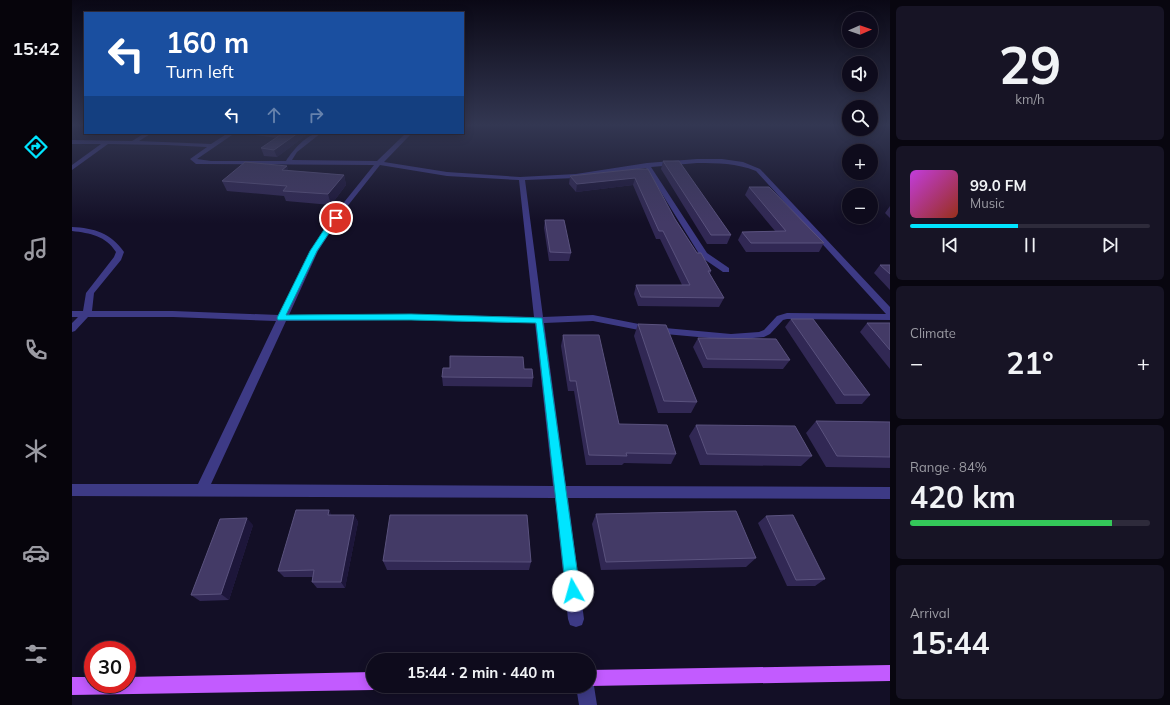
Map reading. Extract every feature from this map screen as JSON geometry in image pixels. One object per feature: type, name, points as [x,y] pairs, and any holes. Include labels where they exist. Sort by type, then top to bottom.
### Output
[{"type":"main road","points":[[596,678],[890,673]]},
{"type":"main road","points":[[72,686],[366,681]]},
{"type":"street","points":[[72,168],[87,157]]},
{"type":"street","points":[[196,157],[193,159],[196,162],[206,163],[379,163],[427,172],[522,180],[576,176],[647,165],[718,162],[742,163],[753,167],[890,313]]},
{"type":"street","points":[[287,163],[291,157]]},
{"type":"street","points":[[201,490],[314,251],[343,207],[385,157]]},
{"type":"street","points":[[647,165],[704,255],[726,270]]},
{"type":"street","points":[[522,180],[576,619]]},
{"type":"street","points":[[72,229],[90,230],[103,236],[116,244],[120,252],[118,258],[90,293],[87,313],[72,329]]},
{"type":"street","points":[[72,314],[173,314],[281,318],[411,317],[540,320],[593,318],[654,330],[731,337],[767,332],[780,318],[787,316],[890,317]]},
{"type":"street","points":[[72,490],[890,493]]},
{"type":"street","points":[[586,693],[588,705]]},
{"type":"building","points":[[663,161],[679,161],[731,235],[711,235]]},
{"type":"building","points":[[245,162],[287,166],[282,170],[344,175],[328,194],[283,191],[287,186],[222,181]]},
{"type":"building","points":[[648,169],[675,219],[697,253],[701,253],[711,271],[708,271],[724,298],[641,297],[636,285],[690,285],[663,231],[659,231],[635,178],[577,184],[570,176]]},
{"type":"building","points":[[749,187],[769,187],[824,243],[751,243],[742,232],[786,231]]},
{"type":"building","points":[[545,220],[564,220],[571,253],[550,252]]},
{"type":"building","points":[[880,265],[890,265],[890,274]]},
{"type":"building","points":[[791,319],[813,319],[870,395],[844,395]]},
{"type":"building","points":[[867,323],[890,323],[890,350]]},
{"type":"building","points":[[638,324],[666,325],[697,402],[664,401]]},
{"type":"building","points":[[563,335],[599,335],[619,424],[667,425],[676,454],[626,453],[627,456],[589,455],[576,381],[570,381]]},
{"type":"building","points":[[698,338],[776,339],[790,360],[707,359]]},
{"type":"building","points":[[450,356],[523,357],[524,369],[532,369],[533,378],[442,377],[443,368],[450,368]]},
{"type":"building","points":[[816,421],[890,422],[890,457],[837,456]]},
{"type":"building","points":[[696,425],[795,426],[812,456],[707,454]]},
{"type":"building","points":[[296,510],[329,510],[328,515],[354,515],[341,582],[312,582],[314,570],[278,571]]},
{"type":"building","points":[[736,511],[756,558],[606,562],[596,514]]},
{"type":"building","points":[[390,515],[527,515],[531,562],[383,561]]},
{"type":"building","points":[[793,515],[825,579],[796,580],[766,516]]},
{"type":"building","points":[[247,518],[221,594],[191,595],[220,519]]},
{"type":"route","points":[[336,218],[314,251],[281,318],[411,317],[540,320],[573,591]]}]
